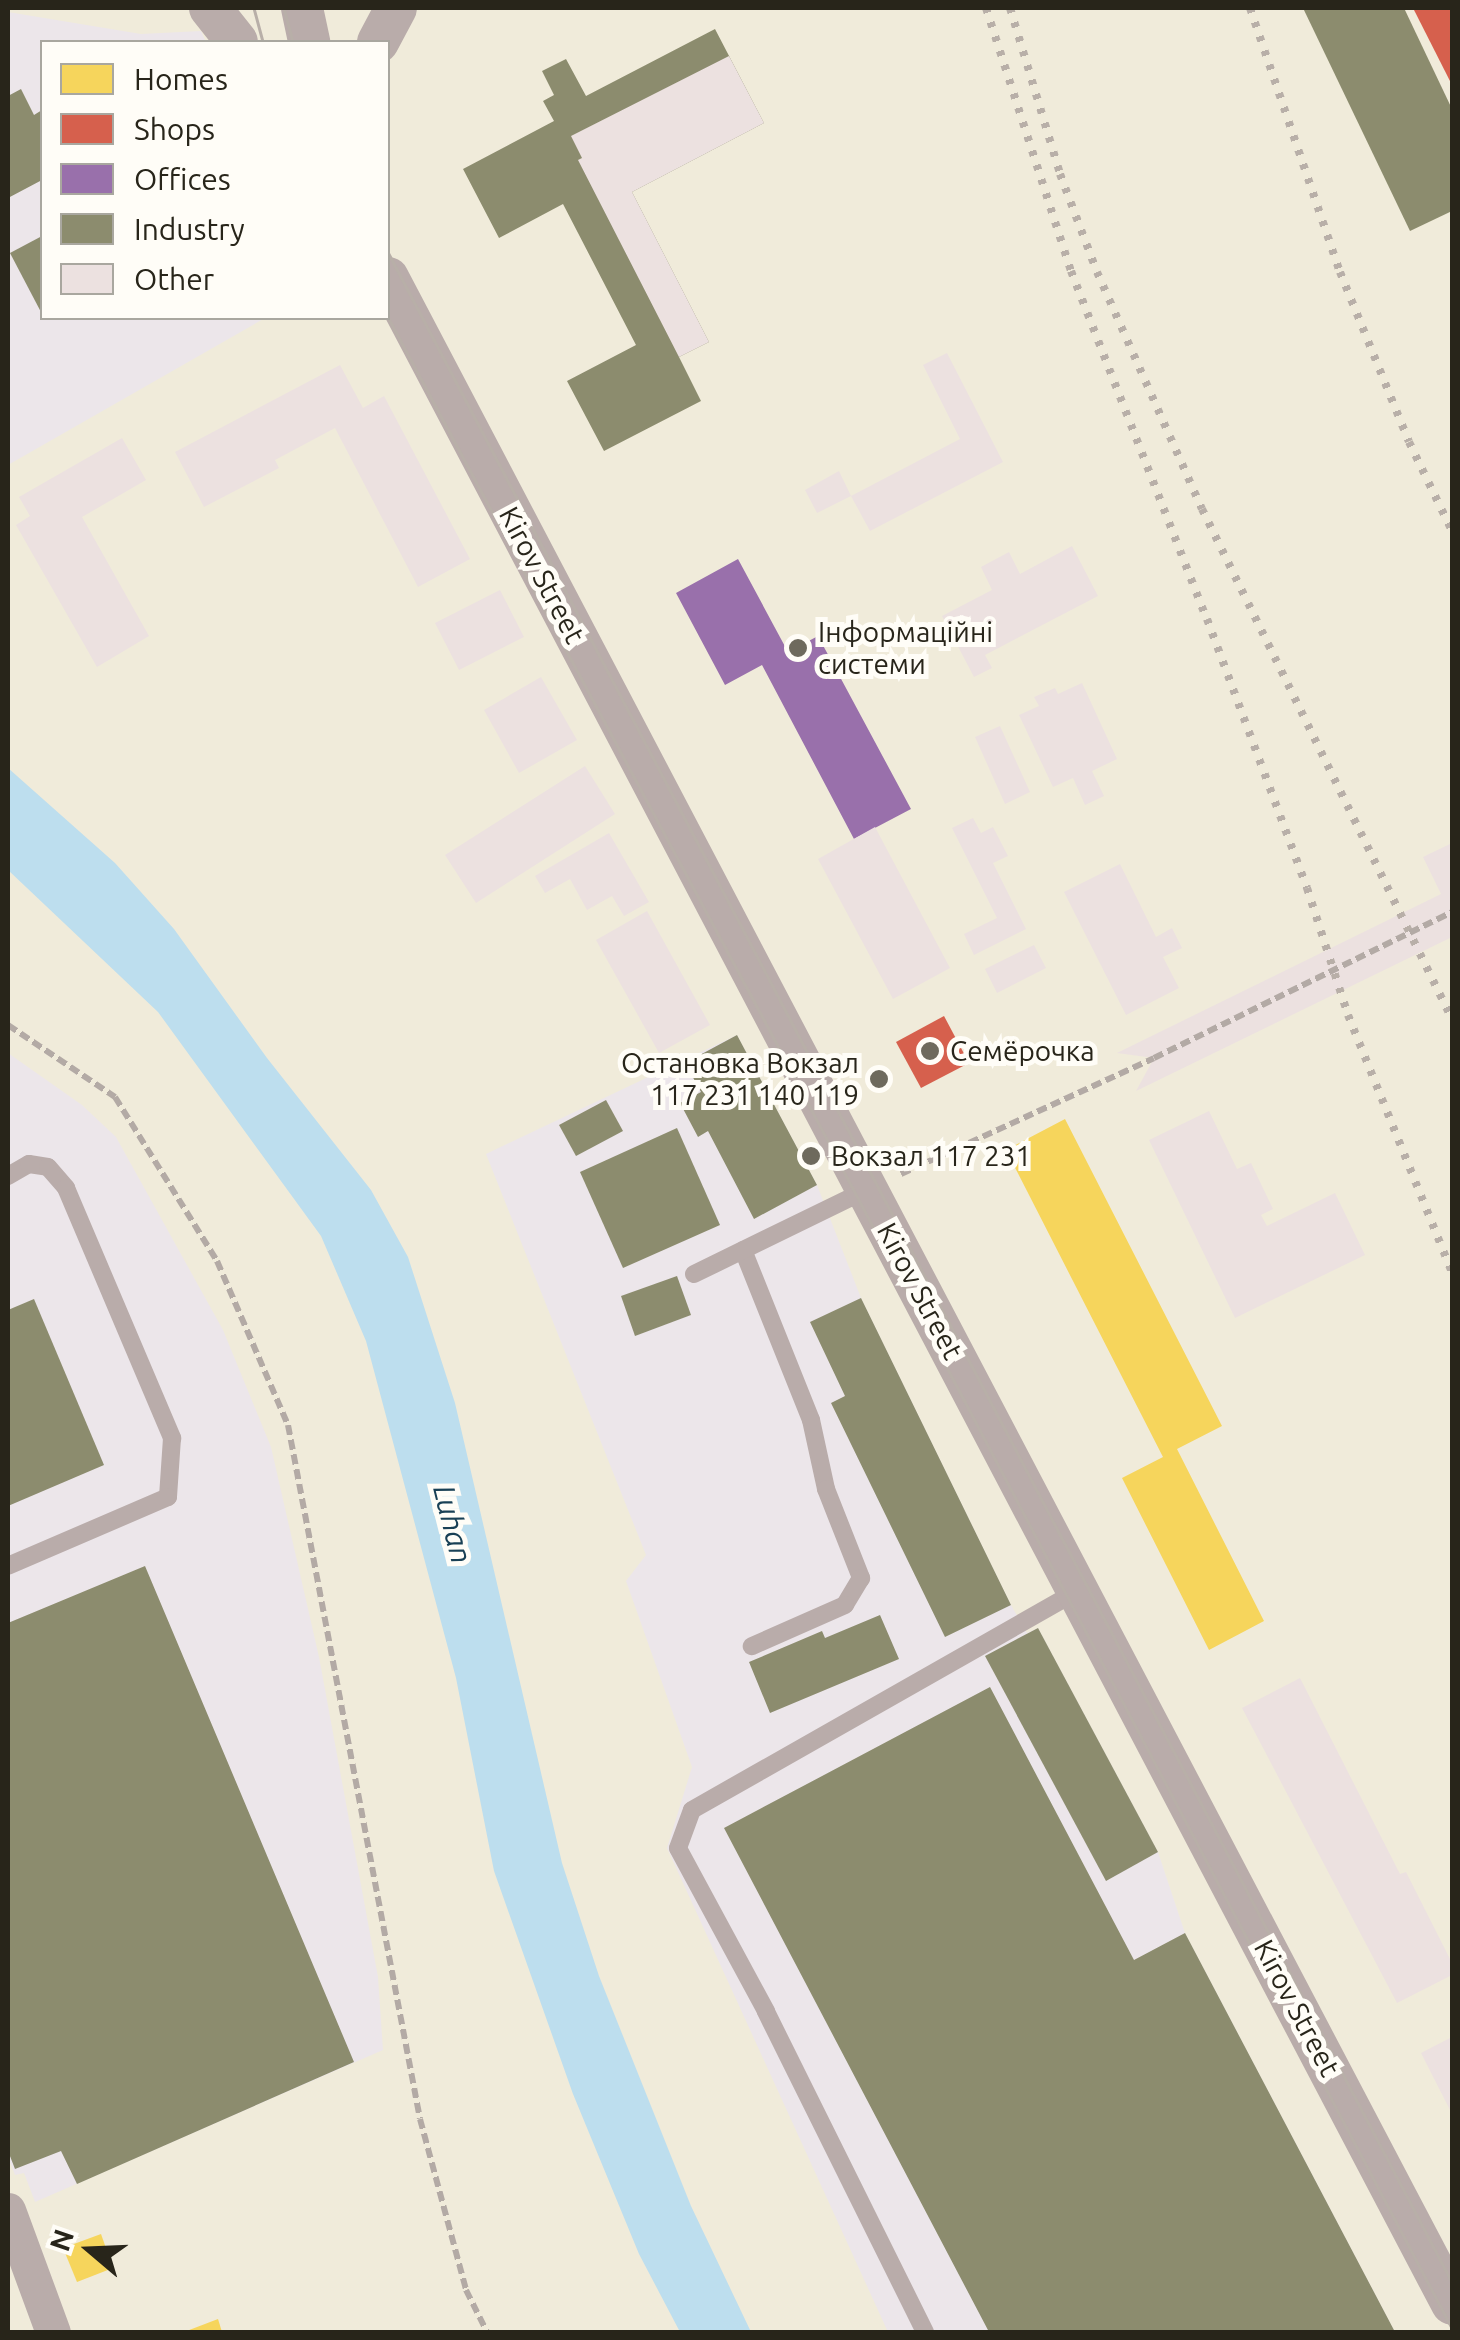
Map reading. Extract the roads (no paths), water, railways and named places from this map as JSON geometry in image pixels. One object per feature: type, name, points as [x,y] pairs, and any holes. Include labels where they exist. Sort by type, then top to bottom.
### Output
[{"type":"street","points":[[210,8],[234,40]]},
{"type":"street","points":[[302,8],[310,40]]},
{"type":"street","points":[[379,40],[396,8]]},
{"type":"street","name":"Kirov Street","points":[[390,282],[1452,2304]]},
{"type":"street","points":[[8,2210],[53,2332]]},
{"type":"lane","points":[[8,1176],[29,1164],[48,1167],[66,1188],[172,1438],[168,1498],[8,1566]]},
{"type":"lane","points":[[694,1274],[866,1190]]},
{"type":"lane","points":[[743,1250],[811,1420],[826,1488],[861,1578],[845,1604],[752,1646]]},
{"type":"lane","points":[[925,2332],[766,2011],[678,1848],[692,1810],[1078,1592]]},
{"type":"water","name":"Luhan","points":[[8,768],[115,863],[174,929],[267,1058],[371,1190],[408,1257],[455,1403],[562,1863],[599,1976],[691,2206],[751,2332],[680,2332],[639,2254],[573,2094],[494,1871],[456,1678],[366,1341],[321,1236],[158,1012],[8,870]]},
{"type":"tram line","points":[[254,8],[262,40]]},
{"type":"tram line","points":[[284,8],[292,40]]},
{"type":"tram line","points":[[390,256],[1452,2282]]},
{"type":"tram line","points":[[390,320],[777,1044],[1452,2328]]},
{"type":"railway","points":[[986,8],[1071,271],[1207,619],[1307,888],[1348,1015],[1452,1273]]},
{"type":"railway","points":[[1010,8],[1060,174],[1097,272],[1202,509],[1452,1019]]},
{"type":"railway","points":[[1250,8],[1340,272],[1409,442],[1452,531]]},
{"type":"place","name":"Інформаційні системи","points":[[798,648]]},
{"type":"place","name":"Семёрочка","points":[[930,1051]]},
{"type":"place","name":"Остановка Вокзал 117 231 140 119","points":[[879,1079]]},
{"type":"place","name":"Вокзал 117 231","points":[[811,1156]]}]
